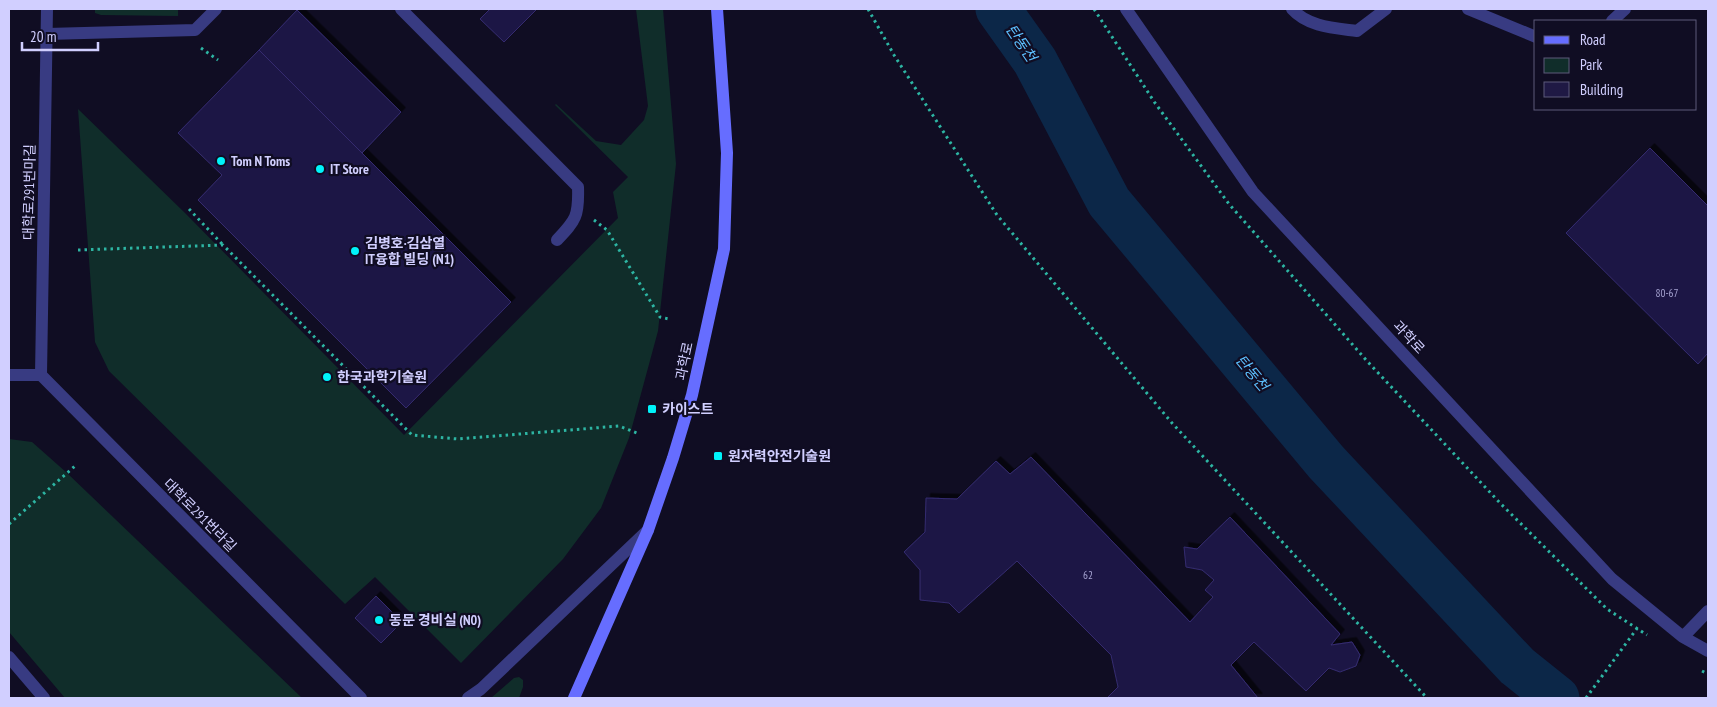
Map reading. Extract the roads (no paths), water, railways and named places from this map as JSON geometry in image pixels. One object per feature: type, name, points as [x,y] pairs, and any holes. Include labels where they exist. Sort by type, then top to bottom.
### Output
[{"type":"main road","name":"과학로","points":[[574,698],[648,530],[692,396],[724,249],[727,153],[717,9]]},
{"type":"street","name":"대학로291번마길","points":[[41,375],[47,9]]},
{"type":"street","points":[[47,34],[195,30],[216,9]]},
{"type":"street","points":[[401,9],[578,187],[579,210],[570,226],[557,240]]},
{"type":"street","name":"과학로","points":[[1126,9],[1253,192],[1612,579],[1683,637],[1708,651]]},
{"type":"street","points":[[1292,9],[1297,14],[1320,26],[1357,31],[1386,9]]},
{"type":"street","points":[[1468,9],[1534,36]]},
{"type":"street","points":[[1613,20],[1625,9]]},
{"type":"street","points":[[9,375],[41,375]]},
{"type":"street","name":"대학로291번라길","points":[[41,375],[360,698]]},
{"type":"street","points":[[468,698],[481,689],[648,530]]},
{"type":"street","points":[[1683,637],[1708,611]]},
{"type":"street","points":[[9,656],[44,698]]},
{"type":"waterway","name":"탄동천","points":[[998,9],[1035,61],[1109,202],[1326,462],[1517,666],[1557,698]]},
{"type":"place","name":"Tom N Toms","points":[[221,161]]},
{"type":"place","name":"IT Store","points":[[320,169]]},
{"type":"place","name":"김병호·김삼열 IT융합 빌딩 (N1)","points":[[355,251]]},
{"type":"place","name":"한국과학기술원","points":[[327,377]]},
{"type":"place","name":"카이스트","points":[[652,409]]},
{"type":"place","name":"원자력안전기술원","points":[[718,456]]},
{"type":"place","name":"동문 경비실 (N0)","points":[[379,620]]}]
